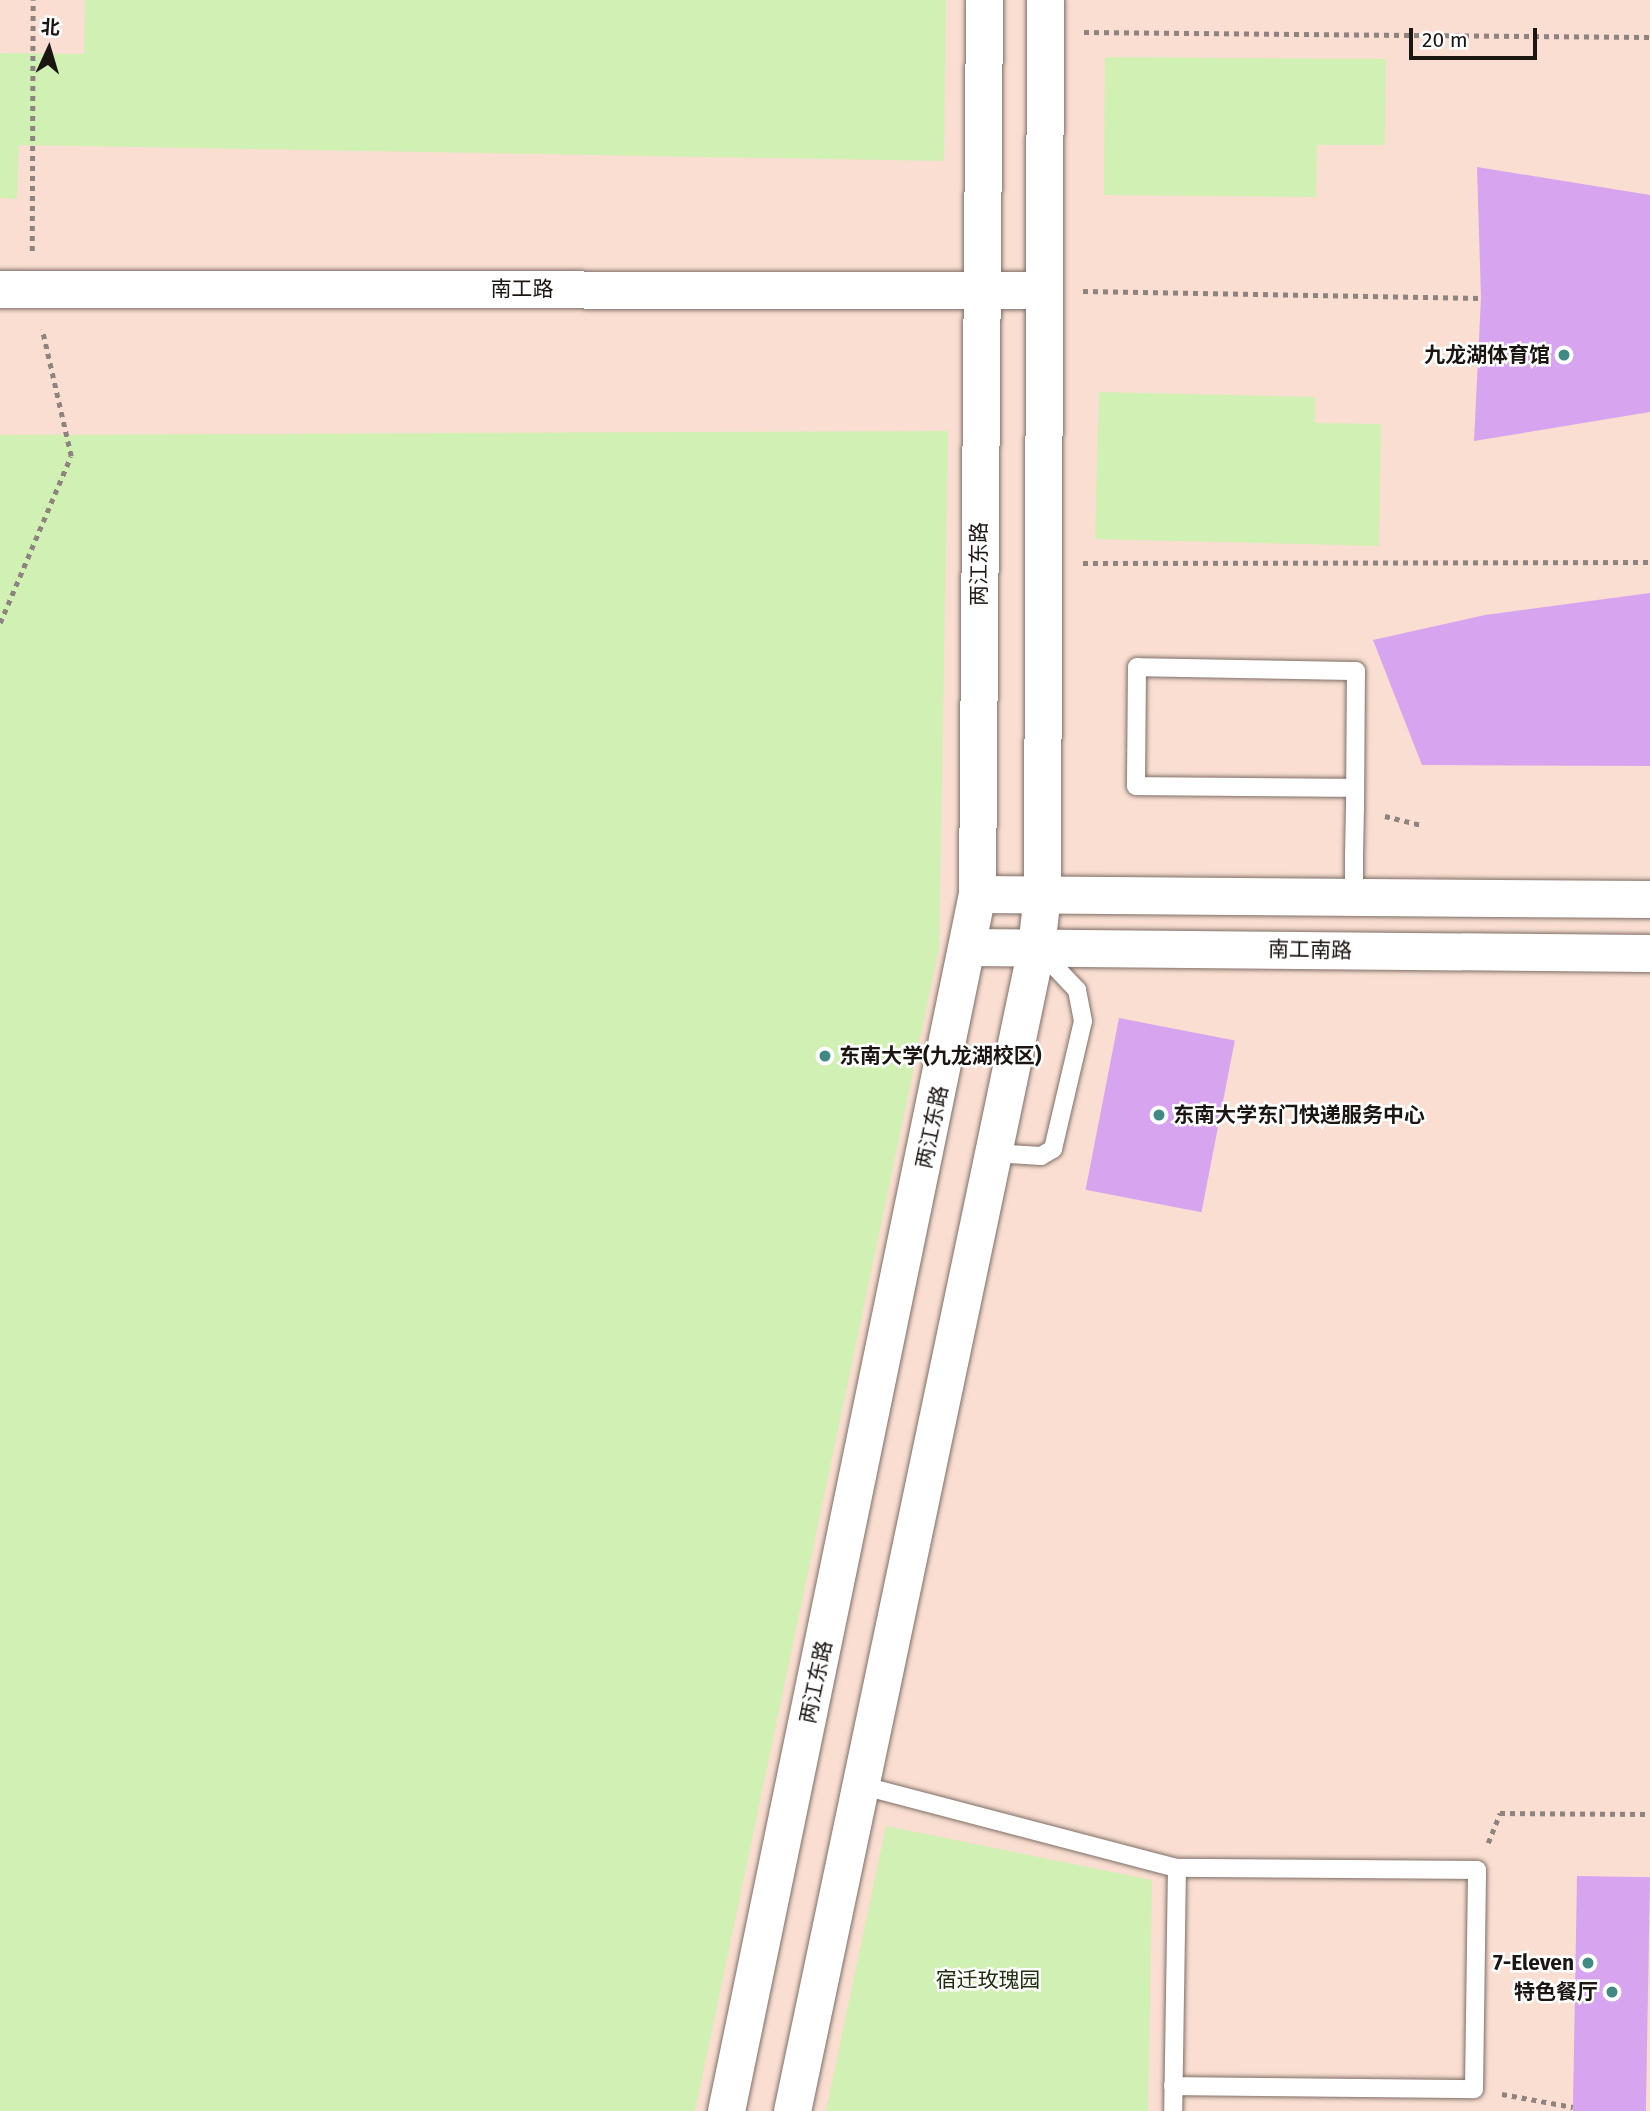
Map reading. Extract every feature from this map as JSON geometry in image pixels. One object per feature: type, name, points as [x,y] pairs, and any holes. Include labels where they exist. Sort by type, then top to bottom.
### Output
[{"type":"street","name":"两江东路","points":[[726,2111],[970,947],[977,894],[984,0]]},
{"type":"street","points":[[792,2111],[1036,948],[1042,894],[1045,16]]},
{"type":"street","name":"南工路","points":[[16,289],[1043,290]]},
{"type":"street","points":[[977,894],[1650,899]]},
{"type":"street","name":"南工南路","points":[[970,947],[1650,953]]},
{"type":"lane","points":[[1354,897],[1355,788],[1356,671],[1137,667],[1136,786],[1355,788]]},
{"type":"lane","points":[[993,1153],[1041,1156],[1053,1149],[1083,1021],[1077,990],[1036,948]]},
{"type":"lane","points":[[860,1785],[1177,1868],[1477,1870],[1474,2090],[1173,2085]]},
{"type":"lane","points":[[1173,2111],[1177,1868]]},
{"type":"path","points":[[0,623],[71,456],[16,289],[33,0]]},
{"type":"path","points":[[1045,16],[1650,37]]},
{"type":"path","points":[[1043,290],[1481,298]]},
{"type":"path","points":[[1044,563],[1650,562]]},
{"type":"path","points":[[1477,1870],[1500,1814],[1650,1814]]},
{"type":"path","points":[[1474,2090],[1573,2107]]},
{"type":"shaded area","name":"东南大学(九龙湖校区)","points":[[0,0],[1650,0],[1650,2111],[0,2111]]},
{"type":"green space","points":[[85,0],[946,0],[944,161],[19,145],[17,199],[0,198],[0,53],[84,54]]},
{"type":"green space","points":[[1105,57],[1386,59],[1385,145],[1317,145],[1316,197],[1104,195]]},
{"type":"green space","points":[[1099,392],[1315,397],[1315,423],[1381,424],[1379,546],[1095,539]]},
{"type":"green space","points":[[948,431],[939,948],[695,2111],[0,2111],[0,435]]},
{"type":"green space","name":"宿迁玫瑰园","points":[[886,1826],[1152,1880],[1148,2111],[826,2111]]},
{"type":"building","name":"九龙湖体育馆","points":[[1477,167],[1650,195],[1650,412],[1474,441],[1481,298]]},
{"type":"building","points":[[1650,593],[1650,766],[1422,765],[1373,640],[1485,615]]},
{"type":"building","name":"东南大学东门快递服务中心","points":[[1119,1018],[1235,1041],[1201,1212],[1086,1190]]},
{"type":"building","name":"特色餐厅","points":[[1577,1876],[1650,1877],[1646,2111],[1573,2111]]},
{"type":"place","name":"九龙湖体育馆","points":[[1564,355]]},
{"type":"place","name":"东南大学(九龙湖校区)","points":[[825,1056]]},
{"type":"place","name":"东南大学东门快递服务中心","points":[[1159,1115]]},
{"type":"place","name":"7-Eleven","points":[[1588,1963]]},
{"type":"place","name":"特色餐厅","points":[[1612,1992]]}]
